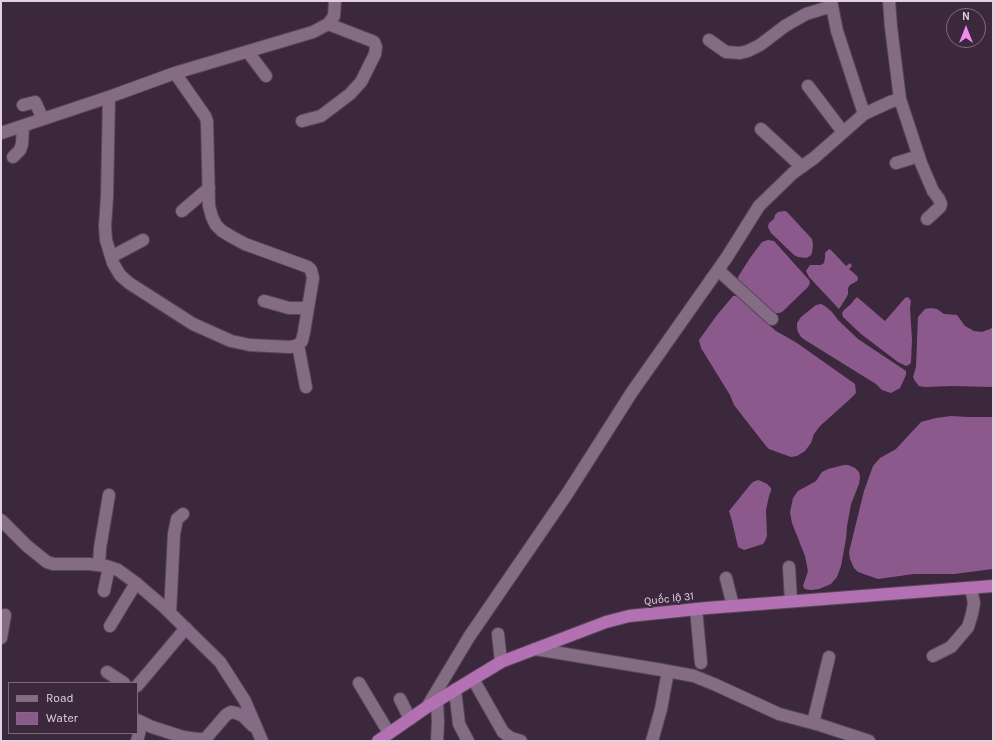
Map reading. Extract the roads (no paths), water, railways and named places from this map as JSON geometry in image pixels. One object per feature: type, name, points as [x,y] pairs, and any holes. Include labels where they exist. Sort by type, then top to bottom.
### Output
[{"type":"highway","name":"Quốc lộ 31","points":[[378,741],[432,704],[501,662],[606,622],[629,616],[791,601],[993,586]]},
{"type":"street","points":[[1,133],[43,120],[175,73],[313,32],[328,24],[334,16],[335,1]]},
{"type":"street","points":[[889,1],[900,98],[919,156],[933,191],[941,204],[940,207],[927,220]]},
{"type":"street","points":[[709,40],[726,52],[740,53],[748,51],[760,45],[785,26],[806,14],[831,4],[837,31],[864,114]]},
{"type":"street","points":[[302,121],[322,116],[350,94],[361,82],[375,54],[376,48],[372,40],[328,24]]},
{"type":"street","points":[[248,52],[266,76]]},
{"type":"street","points":[[109,97],[105,226],[106,240],[120,275],[129,283],[193,324],[231,341],[250,345],[290,348],[298,345],[302,341],[304,332],[312,278],[311,270],[245,244],[222,231],[216,224],[209,206],[207,121],[175,73]]},
{"type":"street","points":[[808,86],[843,132]]},
{"type":"street","points":[[437,741],[438,722],[432,704],[469,637],[567,494],[632,392],[727,257],[759,206],[793,173],[814,158],[864,114],[900,98]]},
{"type":"street","points":[[23,105],[35,102],[43,120]]},
{"type":"street","points":[[13,157],[20,150],[23,139],[23,126]]},
{"type":"street","points":[[761,129],[802,167]]},
{"type":"street","points":[[896,163],[919,156]]},
{"type":"street","points":[[182,211],[209,188]]},
{"type":"street","points":[[112,257],[143,240]]},
{"type":"street","points":[[718,270],[772,319]]},
{"type":"street","points":[[264,302],[289,308],[308,308]]},
{"type":"street","points":[[298,345],[306,387]]},
{"type":"street","points":[[104,591],[104,566],[100,548],[109,495]]},
{"type":"street","points":[[170,613],[174,534],[177,518],[183,514]]},
{"type":"street","points":[[1,520],[27,546],[48,562],[53,564],[89,564],[104,566],[118,570],[136,583],[186,628],[220,662],[245,701],[260,736]]},
{"type":"street","points":[[789,567],[791,601]]},
{"type":"street","points":[[726,578],[733,606]]},
{"type":"street","points":[[110,626],[136,583]]},
{"type":"street","points":[[933,656],[951,647],[968,627],[974,603],[972,588]]},
{"type":"street","points":[[696,609],[701,663]]},
{"type":"street","points":[[1,638],[6,615]]},
{"type":"street","points":[[138,685],[186,628]]},
{"type":"street","points":[[498,634],[501,662]]},
{"type":"street","points":[[535,649],[694,676],[779,714],[813,723],[843,737],[869,741]]},
{"type":"street","points":[[813,723],[828,657]]},
{"type":"street","points":[[652,741],[661,709],[668,671]]},
{"type":"street","points":[[107,672],[122,682]]},
{"type":"street","points":[[473,679],[503,732],[511,738],[521,741]]},
{"type":"street","points":[[359,683],[389,733]]},
{"type":"street","points":[[455,690],[459,724],[468,741]]},
{"type":"street","points":[[400,699],[410,719]]},
{"type":"street","points":[[138,731],[139,721],[183,738],[202,739],[206,738],[226,715],[231,712],[243,716],[260,736]]},
{"type":"water","points":[[785,211],[812,239],[812,253],[806,258],[794,255],[771,233],[768,227],[769,223],[774,219],[778,212]]},
{"type":"water","points":[[768,240],[774,241],[810,283],[808,287],[782,312],[779,313],[775,313],[771,310],[739,283],[738,280],[738,277],[750,258],[762,242]]},
{"type":"water","points":[[829,249],[846,266],[850,263],[852,266],[849,269],[857,276],[858,279],[848,288],[848,294],[839,309],[809,277],[806,271],[810,265],[821,265],[824,263],[825,253]]},
{"type":"water","points":[[733,296],[739,296],[755,313],[776,331],[797,343],[855,384],[856,393],[820,426],[805,451],[797,456],[791,457],[769,449],[766,446],[734,405],[730,395],[701,348],[699,340]]},
{"type":"water","points":[[857,297],[885,321],[905,298],[909,298],[911,301],[912,340],[910,364],[906,366],[898,362],[861,334],[843,317],[842,313],[844,310]]},
{"type":"water","points":[[821,304],[832,312],[838,320],[858,339],[906,371],[906,375],[900,388],[891,393],[882,390],[876,384],[801,337],[798,332],[797,323],[801,317],[816,305]]},
{"type":"water","points":[[925,309],[937,309],[944,314],[957,315],[965,326],[974,331],[982,332],[993,327],[993,387],[925,387],[919,386],[915,381],[913,377],[916,367],[918,317]]},
{"type":"water","points":[[951,416],[993,417],[993,569],[954,574],[914,574],[878,579],[858,572],[854,568],[849,552],[864,491],[873,466],[880,458],[896,449],[921,422]]},
{"type":"water","points":[[844,465],[855,468],[859,472],[860,477],[859,484],[851,504],[841,566],[837,577],[831,584],[819,589],[805,589],[803,586],[808,571],[805,556],[792,523],[790,512],[793,498],[798,491],[816,481],[822,472]]},
{"type":"water","points":[[758,480],[767,484],[771,488],[766,510],[767,536],[763,544],[744,550],[738,547],[729,511],[750,485]]}]
